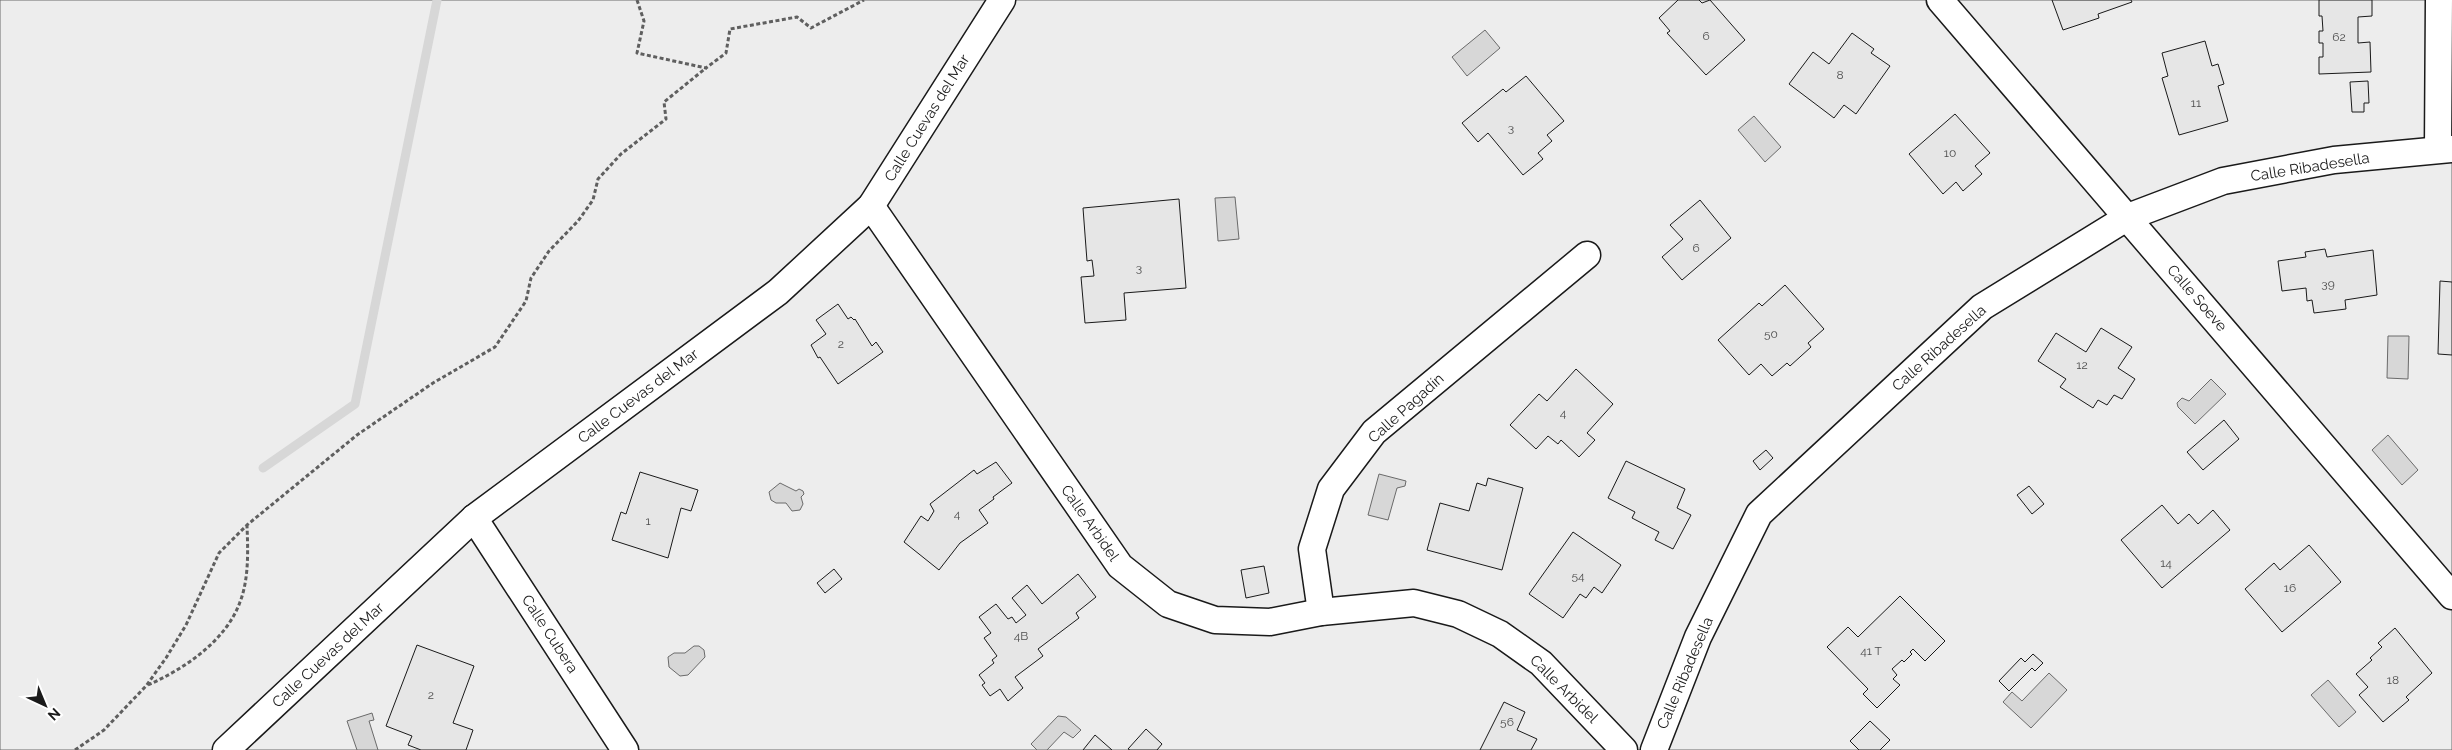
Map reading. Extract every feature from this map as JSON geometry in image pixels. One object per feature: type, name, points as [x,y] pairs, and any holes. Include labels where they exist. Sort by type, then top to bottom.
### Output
[{"type":"street","name":"Calle Cuevas del Mar","points":[[226,750],[474,518],[778,292],[871,206],[1002,0]]},
{"type":"street","name":"Calle Soeve","points":[[1940,0],[2452,596]]},
{"type":"street","points":[[2439,0],[2445,149]]},
{"type":"street","name":"Calle Ribadesella","points":[[1654,750],[1698,637],[1759,514],[1982,307],[2128,217],[2223,182],[2334,160],[2445,149]]},
{"type":"street","name":"Calle Arbidel","points":[[871,206],[1120,566],[1168,604],[1215,620],[1270,622],[1321,612],[1414,603],[1458,614],[1500,634],[1542,663],[1624,750]]},
{"type":"street","name":"Calle Pagadín","points":[[1321,612],[1312,549],[1331,490],[1336,482],[1374,432],[1586,255]]},
{"type":"street","name":"Calle Cubera","points":[[474,518],[625,750]]},
{"type":"path","points":[[636,0],[644,21],[637,53],[706,68]]},
{"type":"path","points":[[75,750],[104,730],[146,686],[186,625],[219,553],[247,526],[357,435],[433,383],[495,347],[526,301],[531,278],[544,258],[578,221],[593,200],[598,178],[621,154],[666,119],[664,102],[726,53],[730,28],[797,17],[811,28],[864,0]]},
{"type":"path","points":[[146,686],[172,675],[206,650],[224,629],[240,602],[248,560],[247,526]]},
{"type":"shaded area","points":[[0,0],[2452,0],[2452,750],[0,750]]},
{"type":"shaded area","points":[[1485,30],[1500,48],[1467,76],[1452,57]]},
{"type":"shaded area","points":[[1754,116],[1781,147],[1765,162],[1738,130]]},
{"type":"shaded area","points":[[1235,197],[1239,239],[1218,241],[1215,198]]},
{"type":"shaded area","points":[[2388,336],[2409,336],[2408,379],[2387,378]]},
{"type":"shaded area","points":[[2211,379],[2226,394],[2195,424],[2178,407],[2177,403],[2182,398],[2189,401]]},
{"type":"shaded area","points":[[2388,435],[2418,470],[2402,485],[2372,450]]},
{"type":"shaded area","points":[[1379,474],[1406,481],[1405,486],[1397,488],[1388,520],[1368,515]]},
{"type":"shaded area","points":[[780,483],[796,491],[799,489],[803,491],[804,494],[801,497],[803,504],[800,510],[792,511],[786,503],[776,503],[771,500],[769,492]]},
{"type":"shaded area","points":[[694,646],[699,646],[704,650],[705,657],[688,675],[680,676],[669,667],[668,657],[674,653],[685,653]]},
{"type":"shaded area","points":[[2049,673],[2067,690],[2031,728],[2003,702],[2012,692],[2022,701]]},
{"type":"shaded area","points":[[2328,680],[2356,712],[2339,727],[2311,695]]},
{"type":"shaded area","points":[[372,713],[374,720],[369,721],[378,750],[357,750],[347,721]]},
{"type":"shaded area","points":[[1058,716],[1066,717],[1081,730],[1073,738],[1064,732],[1047,750],[1037,750],[1031,744]]},
{"type":"building","points":[[1678,0],[1699,0],[1702,3],[1710,0],[1745,40],[1706,75],[1667,33],[1670,31],[1659,18]]},
{"type":"building","points":[[2052,0],[2131,0],[2132,2],[2098,14],[2099,18],[2063,30]]},
{"type":"building","points":[[2319,0],[2372,0],[2372,16],[2358,17],[2358,43],[2370,42],[2371,72],[2319,74],[2319,57],[2323,57],[2323,43],[2319,43],[2319,31],[2323,31],[2322,16],[2319,16]]},
{"type":"building","points":[[1852,33],[1874,49],[1871,53],[1890,66],[1856,114],[1844,105],[1834,118],[1789,84],[1813,52],[1829,64]]},
{"type":"building","points":[[2205,41],[2212,66],[2218,64],[2224,84],[2218,86],[2228,121],[2179,135],[2162,78],[2168,76],[2162,53]]},
{"type":"building","points":[[1526,76],[1564,121],[1547,135],[1552,141],[1538,153],[1543,159],[1523,175],[1488,133],[1478,142],[1462,123],[1503,89],[1506,92]]},
{"type":"building","points":[[2368,81],[2369,103],[2364,103],[2364,112],[2352,112],[2350,82]]},
{"type":"building","points":[[1955,114],[1990,153],[1975,166],[1982,174],[1963,191],[1956,182],[1943,194],[1909,154]]},
{"type":"building","points":[[1179,199],[1186,288],[1124,293],[1126,320],[1085,323],[1081,277],[1094,276],[1092,260],[1087,261],[1083,208]]},
{"type":"building","points":[[1700,200],[1731,238],[1682,280],[1662,257],[1683,239],[1670,225]]},
{"type":"building","points":[[2325,249],[2327,257],[2373,250],[2377,295],[2345,300],[2346,309],[2314,313],[2312,300],[2307,301],[2306,288],[2282,291],[2278,261],[2306,257],[2305,252]]},
{"type":"building","points":[[2440,281],[2452,282],[2452,355],[2438,354]]},
{"type":"building","points":[[1785,285],[1824,329],[1808,343],[1811,347],[1790,366],[1787,363],[1772,376],[1761,364],[1749,375],[1718,340],[1759,303],[1762,306]]},
{"type":"building","points":[[838,304],[848,319],[851,317],[855,319],[872,346],[876,342],[883,352],[838,384],[820,357],[818,358],[811,345],[826,334],[816,320]]},
{"type":"building","points":[[2101,328],[2132,347],[2118,368],[2135,379],[2122,399],[2114,395],[2107,405],[2098,400],[2093,408],[2060,387],[2066,379],[2038,361],[2056,333],[2086,352]]},
{"type":"building","points":[[1576,369],[1613,404],[1587,433],[1595,440],[1579,457],[1561,440],[1558,444],[1548,436],[1536,449],[1510,425],[1539,394],[1547,401]]},
{"type":"building","points":[[2224,420],[2239,439],[2203,470],[2187,452]]},
{"type":"building","points":[[1766,450],[1773,458],[1760,470],[1753,461]]},
{"type":"building","points":[[1626,461],[1685,489],[1677,508],[1691,515],[1673,549],[1655,540],[1659,532],[1632,518],[1635,512],[1608,498]]},
{"type":"building","points":[[996,462],[1012,483],[979,510],[988,523],[960,543],[939,570],[904,542],[921,516],[928,521],[934,511],[930,504],[974,470],[977,474]]},
{"type":"building","points":[[640,472],[698,490],[691,511],[681,508],[668,558],[612,540],[621,512],[626,514]]},
{"type":"building","points":[[1488,478],[1523,488],[1502,570],[1427,550],[1440,503],[1469,511],[1477,483],[1486,486]]},
{"type":"building","points":[[2029,486],[2044,504],[2032,514],[2017,495]]},
{"type":"building","points":[[2162,505],[2178,524],[2189,514],[2198,524],[2213,510],[2230,530],[2162,588],[2121,540]]},
{"type":"building","points":[[1573,532],[1621,565],[1602,593],[1594,587],[1586,598],[1580,594],[1563,618],[1529,594]]},
{"type":"building","points":[[2309,545],[2341,582],[2282,632],[2245,589],[2274,563],[2280,570]]},
{"type":"building","points":[[1264,566],[1269,593],[1246,598],[1241,570]]},
{"type":"building","points":[[834,569],[842,579],[825,593],[817,583]]},
{"type":"building","points":[[1078,574],[1096,597],[1076,613],[1079,618],[1038,649],[1043,656],[1015,677],[1023,688],[1008,701],[1000,689],[990,696],[982,685],[985,683],[979,675],[994,663],[992,660],[997,656],[984,638],[991,633],[979,617],[996,604],[1008,619],[1012,617],[1016,623],[1026,615],[1012,598],[1027,585],[1042,604]]},
{"type":"building","points":[[1900,596],[1945,641],[1925,661],[1913,649],[1910,652],[1912,654],[1904,662],[1902,660],[1892,669],[1897,675],[1893,679],[1900,685],[1877,708],[1863,694],[1868,689],[1827,647],[1848,627],[1858,637]]},
{"type":"building","points":[[2395,628],[2432,673],[2406,697],[2409,700],[2383,722],[2359,695],[2368,687],[2356,674],[2372,660],[2370,658],[2382,647],[2378,643]]},
{"type":"building","points":[[417,645],[474,666],[453,723],[473,730],[466,750],[421,750],[408,745],[412,736],[386,726]]},
{"type":"building","points":[[2033,654],[2043,663],[2035,671],[2032,668],[2009,691],[1999,681],[2021,658],[2025,662]]},
{"type":"building","points":[[1504,702],[1525,712],[1517,730],[1537,739],[1531,750],[1480,750]]},
{"type":"building","points":[[1870,721],[1890,740],[1880,750],[1859,750],[1850,741]]},
{"type":"building","points":[[1146,729],[1162,744],[1157,750],[1128,749]]},
{"type":"building","points":[[1095,735],[1112,750],[1083,750]]},
{"type":"waterway","points":[[263,468],[355,404],[437,0]]}]
